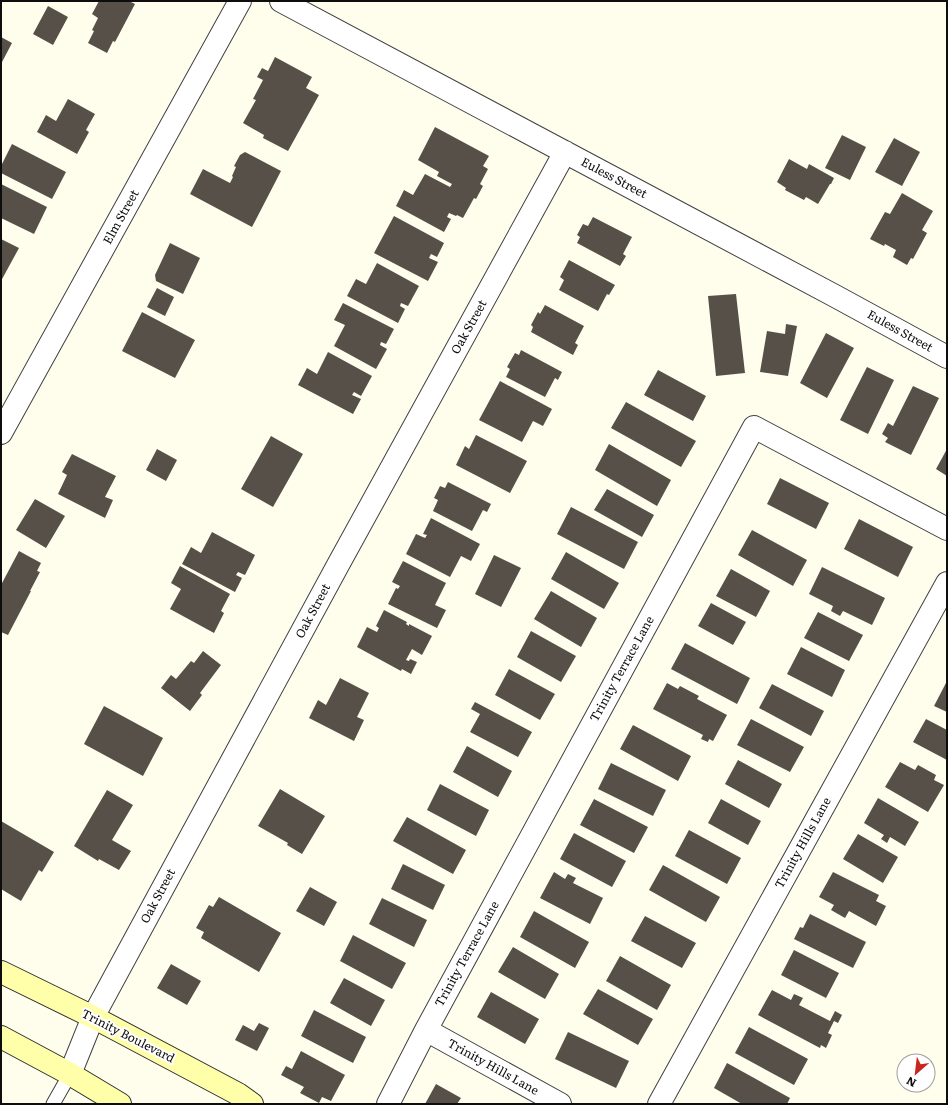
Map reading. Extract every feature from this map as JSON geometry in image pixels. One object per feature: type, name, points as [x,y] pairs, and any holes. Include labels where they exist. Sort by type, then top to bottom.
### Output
[{"type":"main road","name":"Trinity Boulevard","points":[[1,972],[93,1017],[238,1094],[252,1104]]},
{"type":"main road","points":[[1,1037],[70,1074],[120,1104]]},
{"type":"street","name":"Elm Street","points":[[2,426],[240,1]]},
{"type":"street","name":"Euless Street","points":[[280,1],[947,357]]},
{"type":"street","name":"Oak Street","points":[[70,1074],[93,1017],[338,565],[565,152]]},
{"type":"street","name":"Trinity Terrace Lane","points":[[388,1104],[426,1030],[754,427],[947,529]]},
{"type":"street","name":"Trinity Hills Lane","points":[[659,1104],[947,583]]},
{"type":"street","name":"Trinity Hills Lane","points":[[426,1030],[560,1104]]},
{"type":"lane","points":[[53,1104],[70,1074]]},
{"type":"building","points":[[99,1],[129,1],[135,4],[115,42],[113,41],[107,53],[88,43],[98,18],[92,14]]},
{"type":"building","points":[[48,6],[68,17],[53,45],[33,34]]},
{"type":"building","points":[[1,37],[12,43],[1,64]]},
{"type":"building","points":[[275,57],[312,77],[306,88],[319,95],[288,151],[263,138],[264,135],[243,123],[256,100],[253,99],[263,80],[257,77],[262,68],[268,71]]},
{"type":"building","points":[[68,99],[95,114],[86,130],[89,132],[77,154],[37,132],[46,115],[56,121]]},
{"type":"building","points":[[435,127],[489,156],[483,166],[488,169],[480,184],[483,186],[476,199],[474,198],[463,218],[449,213],[447,217],[451,219],[444,232],[396,206],[404,190],[413,195],[425,174],[450,187],[452,184],[437,176],[439,172],[418,160]]},
{"type":"building","points":[[842,135],[866,147],[850,180],[825,168]]},
{"type":"building","points":[[894,138],[920,152],[902,186],[875,172]]},
{"type":"building","points":[[12,144],[66,172],[52,199],[1,173],[1,166]]},
{"type":"building","points":[[245,152],[281,171],[252,227],[190,194],[203,169],[230,183],[236,167],[234,166],[240,155]]},
{"type":"building","points":[[789,159],[807,169],[809,164],[834,178],[818,204],[806,197],[804,200],[785,190],[786,188],[777,182]]},
{"type":"building","points":[[1,184],[47,207],[34,234],[1,218]]},
{"type":"building","points":[[902,193],[933,211],[922,230],[927,233],[913,259],[911,258],[907,265],[893,257],[896,250],[885,244],[884,246],[870,239],[885,212],[890,214]]},
{"type":"building","points":[[394,216],[444,243],[437,257],[431,254],[429,258],[438,262],[428,281],[374,253]]},
{"type":"building","points":[[593,217],[632,237],[623,254],[626,256],[620,266],[577,243],[580,237],[577,235],[583,224],[588,226]]},
{"type":"building","points":[[1,239],[19,248],[1,281]]},
{"type":"building","points":[[170,243],[200,258],[183,294],[156,281],[155,275]]},
{"type":"building","points":[[569,260],[615,285],[609,295],[607,294],[598,311],[559,290],[564,280],[560,277]]},
{"type":"building","points":[[377,263],[419,286],[408,306],[401,303],[400,306],[405,309],[398,323],[347,296],[356,279],[366,284]]},
{"type":"building","points":[[157,288],[174,297],[165,316],[147,307]]},
{"type":"building","points":[[736,294],[745,373],[716,376],[708,296]]},
{"type":"building","points":[[343,303],[394,329],[386,344],[381,342],[380,345],[387,349],[376,369],[334,346],[345,325],[334,320]]},
{"type":"building","points":[[545,305],[584,326],[575,343],[578,345],[573,355],[531,332],[533,327],[531,325],[538,312],[540,314]]},
{"type":"building","points":[[142,312],[195,340],[175,378],[122,351]]},
{"type":"building","points":[[786,324],[797,326],[788,376],[760,372],[767,331],[785,334]]},
{"type":"building","points":[[826,333],[854,348],[827,398],[800,383]]},
{"type":"building","points":[[521,350],[562,372],[558,380],[555,378],[545,397],[506,377],[510,369],[507,367],[515,353],[519,355]]},
{"type":"building","points":[[328,352],[372,376],[361,396],[354,392],[352,395],[361,399],[353,414],[298,385],[307,368],[317,374]]},
{"type":"building","points":[[867,367],[894,380],[868,434],[840,420]]},
{"type":"building","points":[[658,370],[706,396],[693,421],[644,395]]},
{"type":"building","points":[[500,381],[552,409],[543,426],[533,421],[522,442],[479,420]]},
{"type":"building","points":[[913,386],[939,398],[911,455],[885,442],[888,438],[882,434],[888,423],[893,426]]},
{"type":"building","points":[[626,402],[696,441],[681,467],[611,428]]},
{"type":"building","points":[[476,435],[527,461],[510,493],[456,465],[465,446],[469,449]]},
{"type":"building","points":[[271,436],[303,454],[273,507],[241,489]]},
{"type":"building","points":[[609,444],[671,480],[657,506],[595,470]]},
{"type":"building","points":[[157,449],[177,460],[166,481],[146,470]]},
{"type":"building","points":[[947,449],[947,476],[936,469]]},
{"type":"building","points":[[72,454],[116,476],[105,497],[113,500],[105,518],[58,494],[67,475],[62,472]]},
{"type":"building","points":[[780,478],[829,503],[816,529],[767,504]]},
{"type":"building","points":[[448,482],[491,504],[487,512],[483,510],[472,531],[433,511],[438,500],[434,498],[440,486],[445,488]]},
{"type":"building","points":[[607,489],[654,515],[642,537],[594,510]]},
{"type":"building","points":[[35,499],[65,516],[46,548],[16,530]]},
{"type":"building","points":[[571,507],[638,542],[624,569],[557,534]]},
{"type":"building","points":[[431,518],[480,544],[471,561],[461,556],[450,577],[406,554],[416,534],[425,538],[427,535],[423,534]]},
{"type":"building","points":[[859,519],[913,547],[898,577],[844,549]]},
{"type":"building","points":[[752,530],[807,560],[793,586],[738,555]]},
{"type":"building","points":[[212,532],[255,555],[245,575],[238,572],[236,575],[242,578],[235,592],[182,564],[191,547],[201,553]]},
{"type":"building","points":[[19,551],[41,563],[37,571],[40,572],[8,635],[1,632],[1,585]]},
{"type":"building","points":[[566,552],[619,583],[604,609],[551,579]]},
{"type":"building","points":[[494,555],[521,568],[501,607],[475,594]]},
{"type":"building","points":[[403,561],[446,583],[435,605],[446,610],[437,628],[388,604],[396,588],[398,589],[400,586],[392,582]]},
{"type":"building","points":[[180,566],[230,594],[221,611],[224,613],[214,633],[170,609],[181,589],[171,583]]},
{"type":"building","points":[[822,567],[885,598],[872,625],[843,611],[840,616],[831,611],[833,606],[809,594]]},
{"type":"building","points":[[731,569],[770,591],[756,617],[716,596]]},
{"type":"building","points":[[551,591],[597,618],[581,647],[534,619]]},
{"type":"building","points":[[711,603],[746,622],[733,645],[698,626]]},
{"type":"building","points":[[384,610],[407,622],[406,624],[409,626],[409,624],[432,636],[422,655],[412,649],[406,660],[409,661],[410,659],[417,662],[411,674],[402,669],[401,671],[357,647],[367,627],[377,632],[379,628],[376,626]]},
{"type":"building","points":[[818,612],[863,635],[849,661],[804,638]]},
{"type":"building","points":[[531,631],[576,656],[561,682],[517,657]]},
{"type":"building","points":[[685,643],[750,678],[737,704],[671,669]]},
{"type":"building","points":[[801,647],[845,670],[832,697],[787,674]]},
{"type":"building","points":[[203,651],[221,665],[200,693],[202,695],[190,711],[161,688],[171,675],[176,679],[191,661],[194,663]]},
{"type":"building","points":[[509,669],[555,694],[540,720],[495,695]]},
{"type":"building","points":[[340,678],[369,693],[357,717],[364,720],[354,741],[309,718],[318,700],[326,705]]},
{"type":"building","points":[[947,681],[947,712],[934,706]]},
{"type":"building","points":[[667,683],[678,689],[680,686],[699,696],[697,699],[727,715],[713,741],[709,739],[708,742],[701,739],[703,735],[653,709]]},
{"type":"building","points":[[772,684],[824,711],[811,736],[759,708]]},
{"type":"building","points":[[475,702],[532,732],[518,757],[470,732],[480,714],[471,709]]},
{"type":"building","points":[[104,706],[163,738],[143,776],[84,744]]},
{"type":"building","points":[[751,719],[804,747],[790,772],[737,745]]},
{"type":"building","points":[[926,719],[947,730],[947,760],[913,742]]},
{"type":"building","points":[[633,725],[691,756],[678,781],[620,749]]},
{"type":"building","points":[[467,746],[512,771],[498,797],[453,772]]},
{"type":"building","points":[[738,760],[782,784],[769,808],[725,784]]},
{"type":"building","points":[[900,762],[915,770],[918,765],[936,775],[934,780],[944,785],[928,812],[885,787]]},
{"type":"building","points":[[611,763],[666,790],[653,816],[598,789]]},
{"type":"building","points":[[440,784],[489,810],[476,836],[427,810]]},
{"type":"building","points":[[280,789],[325,816],[302,854],[287,845],[288,843],[258,826]]},
{"type":"building","points":[[107,790],[133,805],[112,840],[131,851],[119,870],[99,859],[98,861],[74,846]]},
{"type":"building","points":[[878,798],[919,822],[905,846],[890,837],[887,843],[881,839],[884,835],[864,823]]},
{"type":"building","points":[[594,799],[648,827],[634,853],[580,825]]},
{"type":"building","points":[[721,799],[761,821],[748,845],[708,823]]},
{"type":"building","points":[[407,817],[466,850],[453,874],[393,841]]},
{"type":"building","points":[[1,821],[54,852],[42,872],[39,870],[21,901],[1,889]]},
{"type":"building","points":[[689,830],[741,858],[727,884],[675,856]]},
{"type":"building","points":[[574,833],[626,861],[612,887],[560,859]]},
{"type":"building","points":[[858,834],[898,857],[883,883],[843,859]]},
{"type":"building","points":[[403,864],[445,885],[433,910],[391,889]]},
{"type":"building","points":[[663,865],[720,897],[706,922],[649,890]]},
{"type":"building","points":[[554,872],[565,879],[568,874],[576,878],[573,883],[603,898],[590,924],[540,898]]},
{"type":"building","points":[[833,872],[879,895],[876,901],[886,906],[876,926],[849,911],[845,918],[831,910],[834,905],[819,897]]},
{"type":"building","points":[[310,887],[337,902],[324,926],[296,911]]},
{"type":"building","points":[[219,897],[281,933],[259,972],[201,938],[204,932],[196,928],[209,905],[213,907]]},
{"type":"building","points":[[382,898],[427,920],[414,947],[369,924]]},
{"type":"building","points":[[534,911],[589,942],[575,968],[520,937]]},
{"type":"building","points":[[810,914],[866,942],[853,968],[794,939],[800,927],[803,928]]},
{"type":"building","points":[[645,916],[696,943],[682,968],[631,941]]},
{"type":"building","points":[[353,935],[406,963],[392,989],[340,961]]},
{"type":"building","points":[[513,947],[559,974],[545,999],[498,972]]},
{"type":"building","points":[[794,950],[839,973],[826,998],[781,975]]},
{"type":"building","points":[[620,956],[671,985],[657,1010],[606,981]]},
{"type":"building","points":[[171,964],[201,981],[187,1005],[157,988]]},
{"type":"building","points":[[344,978],[385,1000],[371,1026],[330,1003]]},
{"type":"building","points":[[598,989],[653,1019],[638,1045],[583,1014]]},
{"type":"building","points":[[772,990],[791,1000],[794,994],[803,998],[799,1005],[830,1021],[835,1011],[842,1015],[838,1023],[834,1021],[828,1033],[832,1035],[826,1048],[821,1045],[820,1048],[758,1015]]},
{"type":"building","points":[[491,992],[539,1019],[525,1044],[477,1017]]},
{"type":"building","points":[[314,1010],[366,1037],[353,1063],[301,1036]]},
{"type":"building","points":[[259,1023],[269,1028],[257,1051],[235,1040],[243,1025],[254,1031]]},
{"type":"building","points":[[749,1027],[808,1059],[794,1085],[735,1053]]},
{"type":"building","points":[[568,1032],[629,1061],[616,1088],[555,1059]]},
{"type":"building","points":[[301,1051],[345,1075],[331,1101],[322,1097],[319,1103],[300,1093],[304,1087],[281,1075],[286,1066],[292,1069]]},
{"type":"building","points":[[727,1063],[790,1098],[787,1104],[742,1104],[714,1088]]},
{"type":"building","points":[[436,1084],[461,1098],[457,1104],[425,1104]]}]
